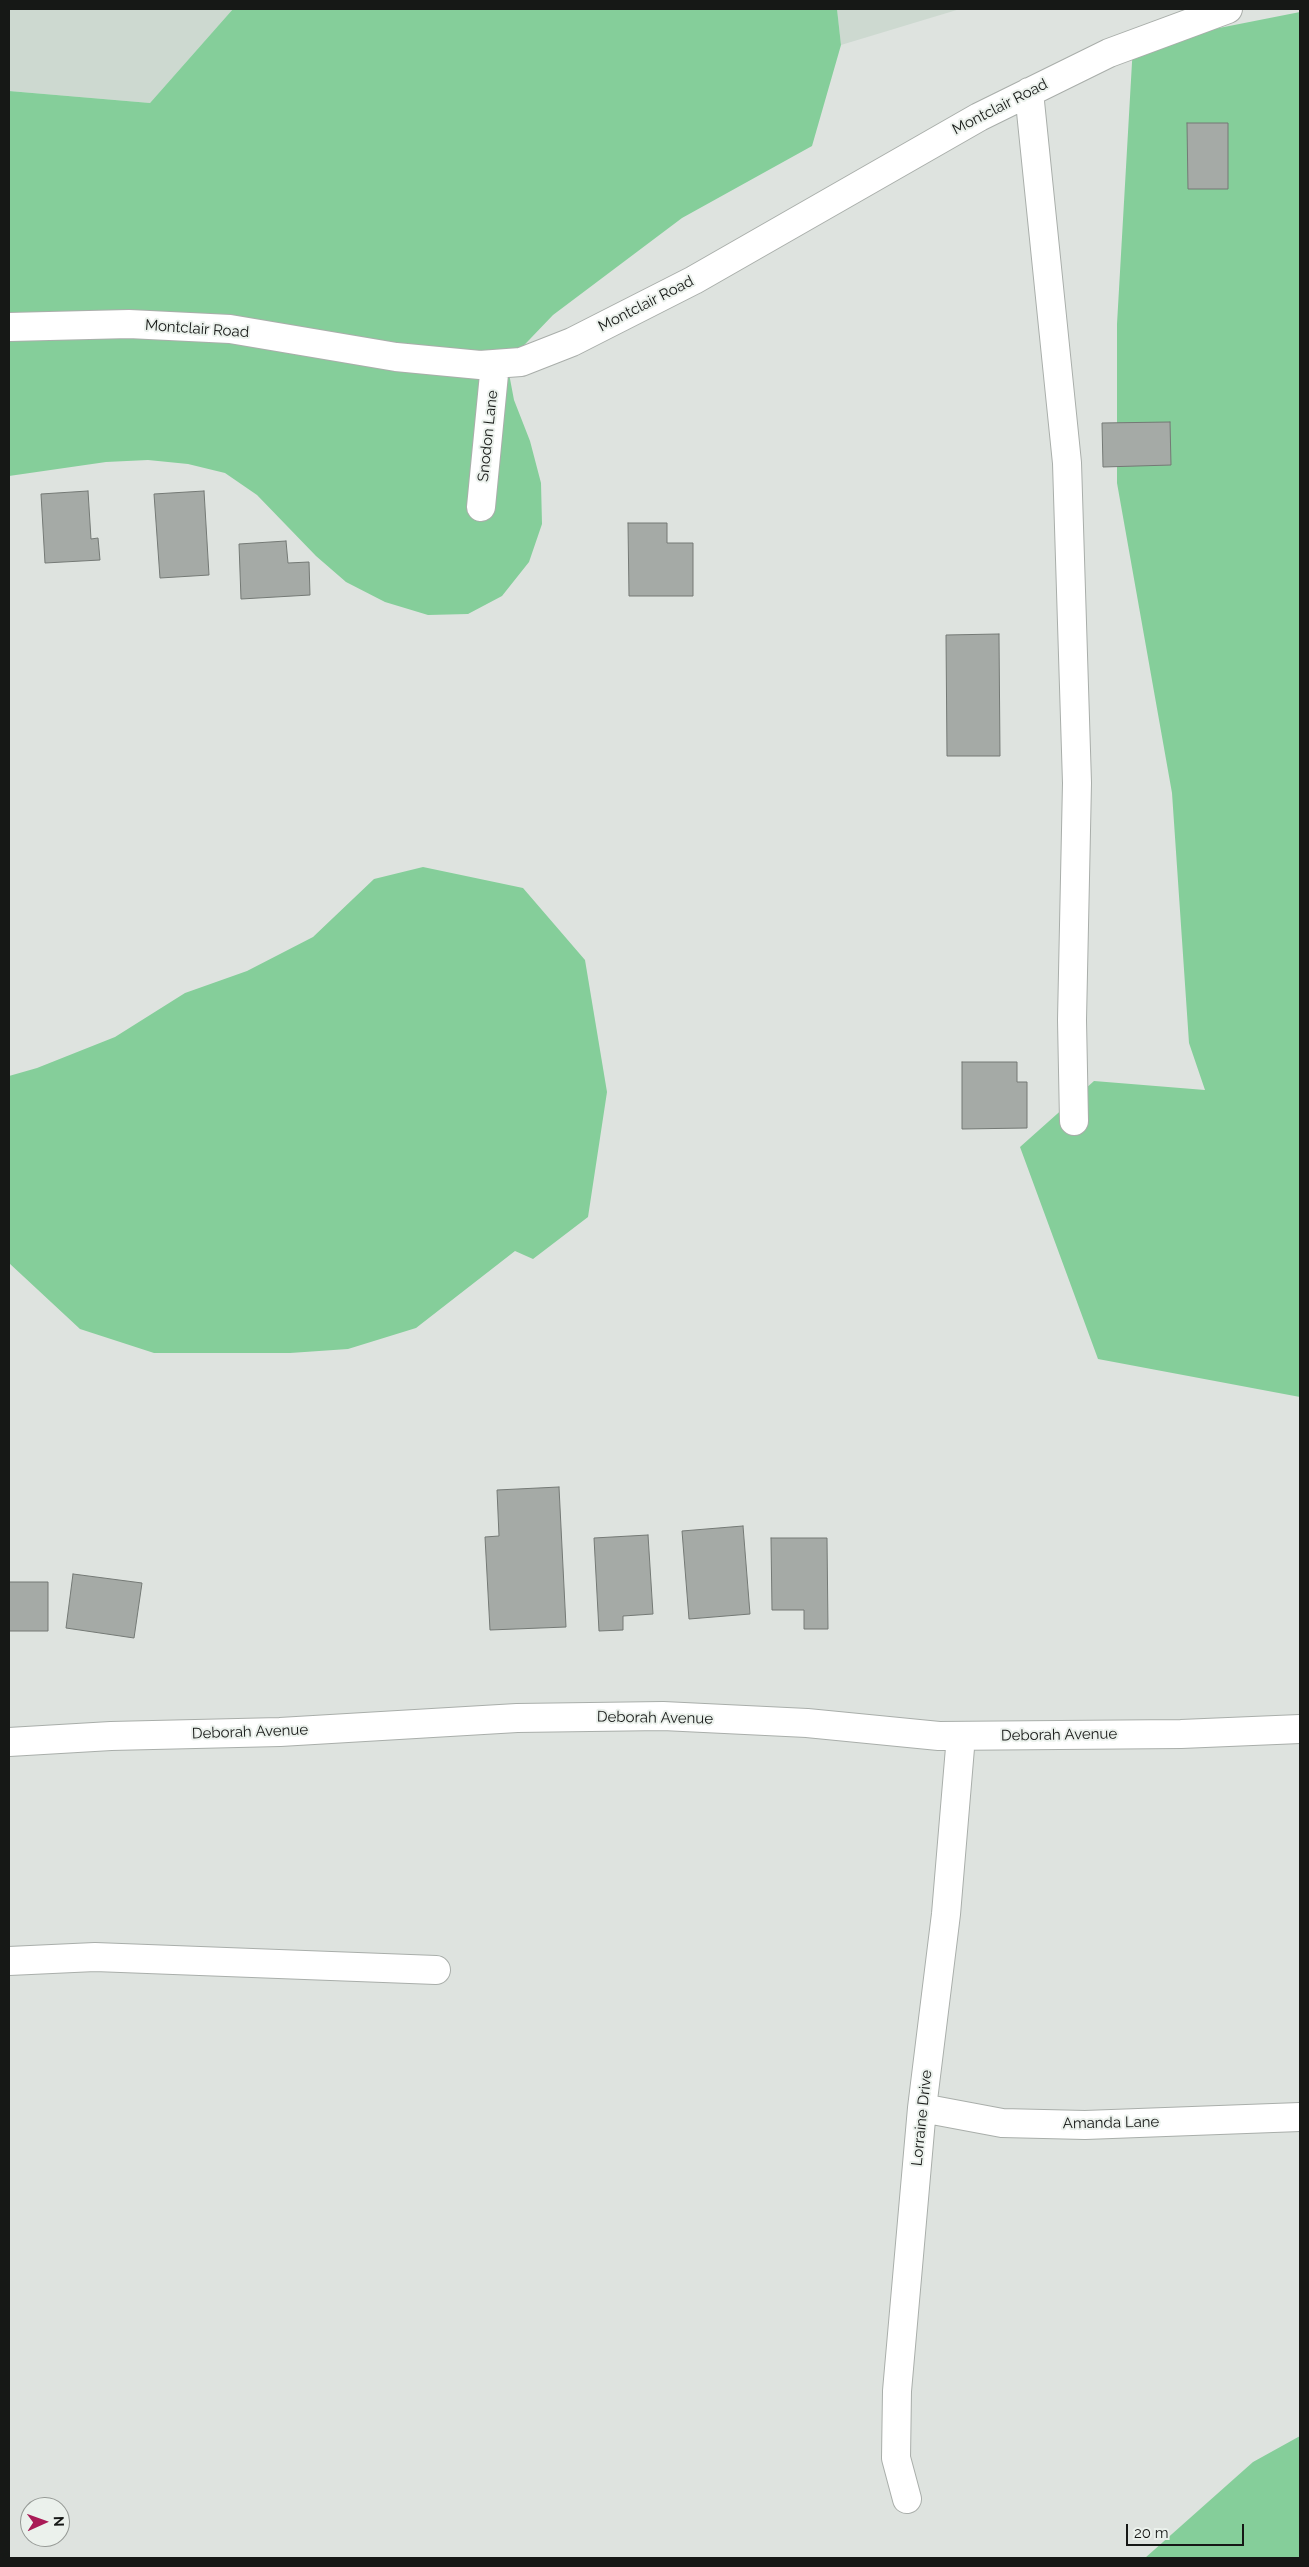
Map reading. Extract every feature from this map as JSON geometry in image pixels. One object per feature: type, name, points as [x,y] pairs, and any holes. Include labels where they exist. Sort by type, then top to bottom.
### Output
[{"type":"street","name":"Montclair Road","points":[[9,327],[130,324],[230,329],[396,357],[480,366],[521,362],[572,342],[694,280],[979,116],[1109,53],[1228,9]]},
{"type":"street","points":[[1028,92],[1067,463],[1077,783],[1072,1020],[1074,1121]]},
{"type":"street","name":"Snodon Lane","points":[[482,507],[495,364]]},
{"type":"street","name":"Deborah Avenue","points":[[9,1742],[111,1736],[280,1732],[517,1718],[663,1716],[807,1723],[961,1736],[1181,1734],[1300,1729]]},
{"type":"street","name":"Lorraine Drive","points":[[907,2499],[896,2458],[898,2391],[922,2108],[946,1914],[961,1736]]},
{"type":"street","points":[[9,1960],[94,1957],[436,1970]]},
{"type":"street","name":"Amanda Lane","points":[[922,2108],[1002,2122],[1085,2125],[1300,2117]]},
{"type":"shaded area","points":[[9,9],[233,9],[150,103],[9,91]]},
{"type":"shaded area","points":[[837,9],[960,9],[841,45]]},
{"type":"green space","points":[[233,9],[837,9],[841,45],[812,146],[682,218],[553,315],[507,363],[514,400],[530,441],[541,483],[542,524],[529,562],[502,596],[468,614],[428,615],[385,602],[346,582],[316,556],[257,495],[225,473],[188,464],[148,460],[106,462],[9,476],[9,91],[150,103]]},
{"type":"green space","points":[[1300,12],[1300,1397],[1098,1359],[1020,1147],[1094,1081],[1205,1090],[1189,1043],[1172,793],[1117,483],[1117,324],[1133,45]]},
{"type":"green space","points":[[423,867],[523,888],[585,960],[607,1092],[588,1217],[533,1259],[515,1251],[416,1328],[348,1349],[290,1353],[154,1353],[80,1329],[9,1263],[9,1076],[37,1068],[115,1037],[185,993],[247,971],[313,937],[374,879]]},
{"type":"green space","points":[[1300,2436],[1300,2558],[1145,2558],[1253,2462]]},
{"type":"building","points":[[1187,123],[1228,123],[1228,189],[1188,189]]},
{"type":"building","points":[[1170,422],[1171,465],[1103,467],[1102,423]]},
{"type":"building","points":[[88,491],[91,539],[98,538],[100,560],[45,563],[41,494]]},
{"type":"building","points":[[204,491],[209,575],[160,578],[154,494]]},
{"type":"building","points":[[628,523],[667,523],[667,543],[693,543],[693,596],[629,596]]},
{"type":"building","points":[[286,541],[288,563],[309,562],[310,595],[241,599],[239,544]]},
{"type":"building","points":[[999,634],[1000,756],[947,756],[946,635]]},
{"type":"building","points":[[962,1062],[1017,1062],[1017,1082],[1027,1082],[1027,1128],[962,1129]]},
{"type":"building","points":[[559,1487],[566,1627],[490,1630],[485,1537],[499,1536],[497,1490]]},
{"type":"building","points":[[743,1526],[750,1614],[689,1619],[682,1531]]},
{"type":"building","points":[[648,1535],[653,1614],[623,1616],[623,1630],[599,1631],[594,1538]]},
{"type":"building","points":[[771,1538],[827,1538],[828,1629],[804,1629],[804,1610],[772,1610]]},
{"type":"building","points":[[73,1574],[142,1583],[134,1638],[66,1628]]},
{"type":"building","points":[[9,1582],[48,1582],[48,1631],[9,1631]]}]
